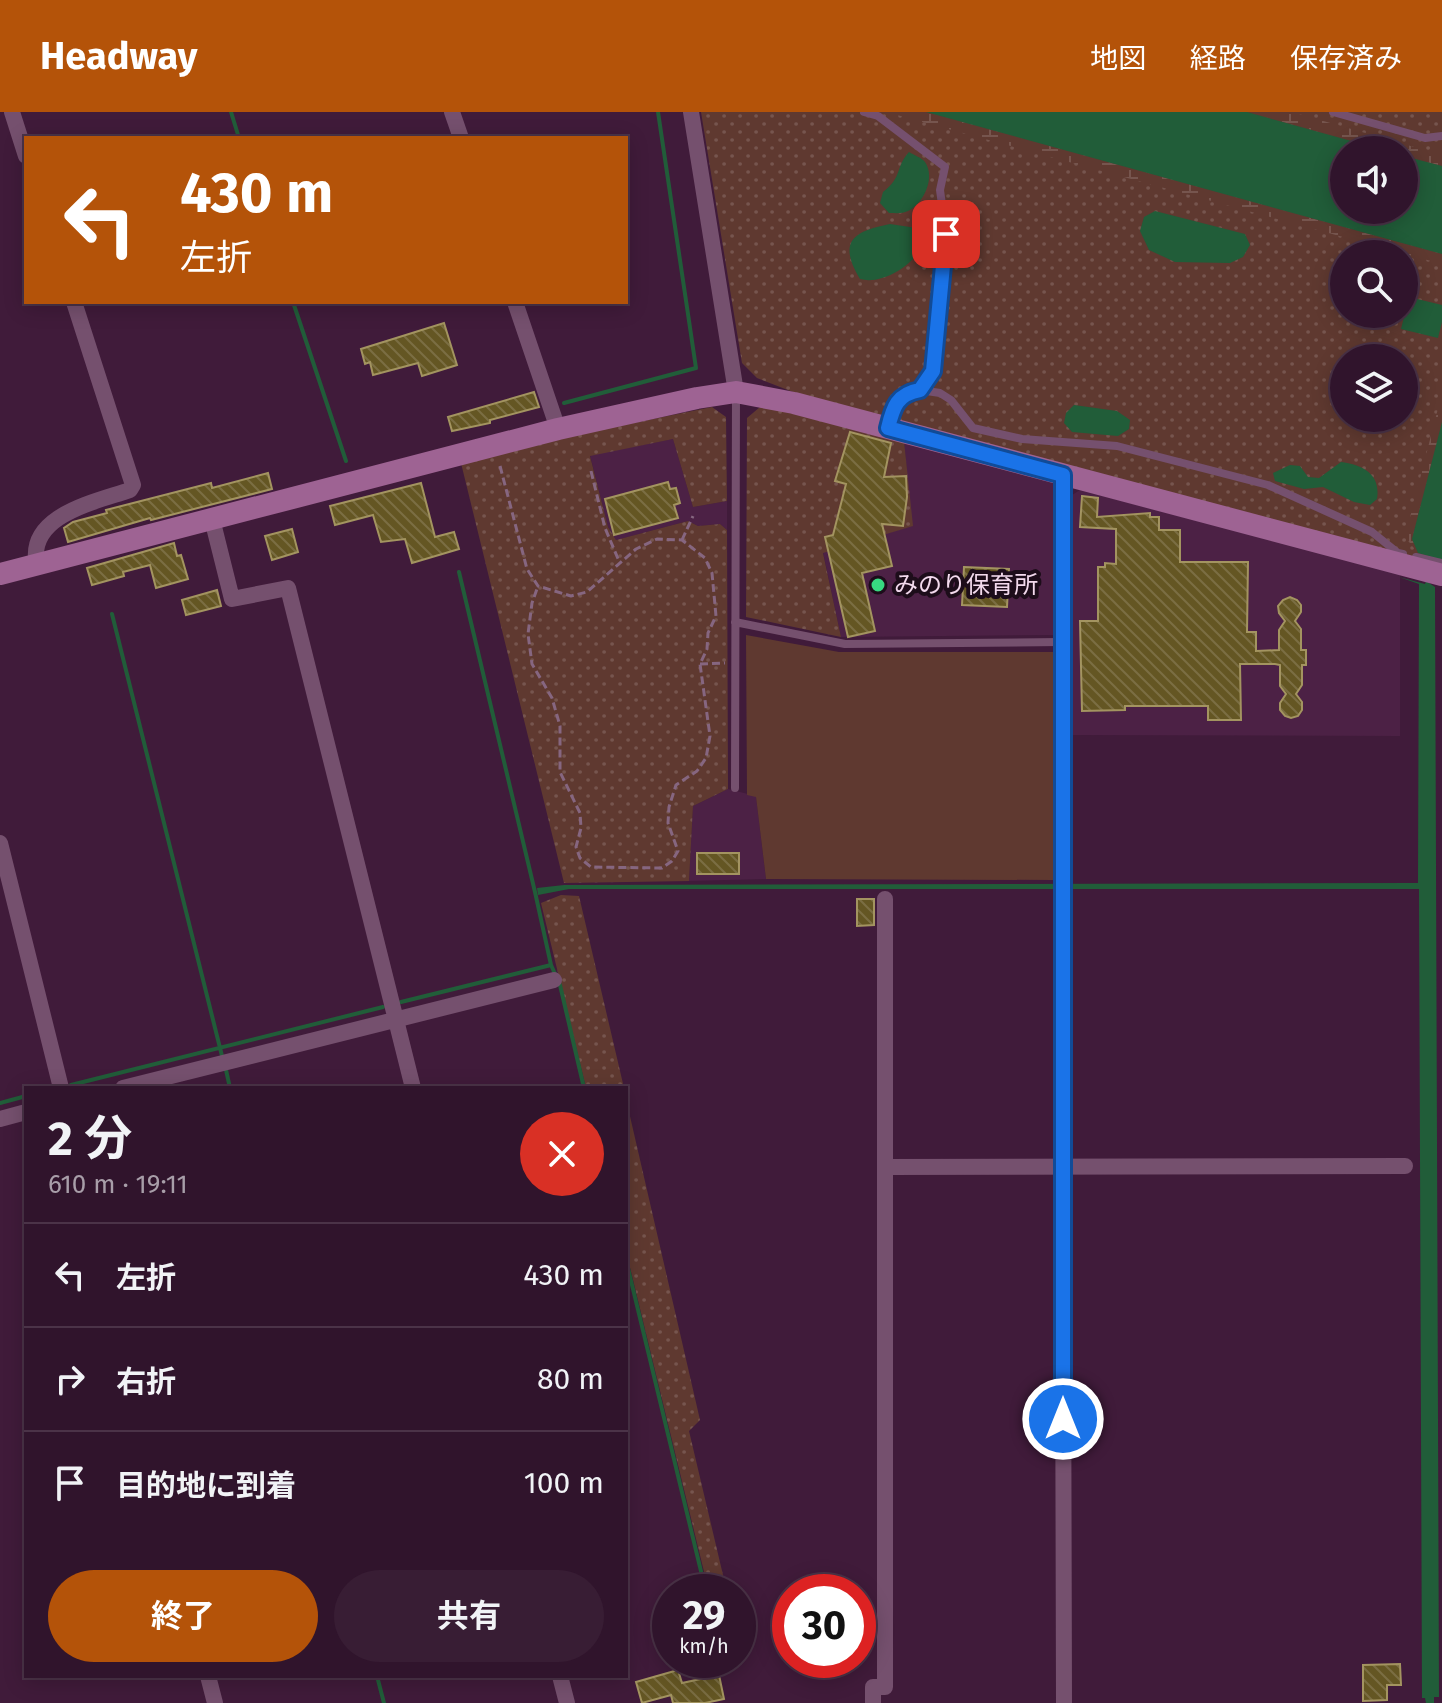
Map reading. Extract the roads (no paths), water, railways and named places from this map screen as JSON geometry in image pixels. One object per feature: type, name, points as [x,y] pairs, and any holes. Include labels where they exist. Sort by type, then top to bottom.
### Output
[{"type":"street","points":[[12,112],[24,150]]},
{"type":"street","points":[[452,112],[460,136]]},
{"type":"street","points":[[691,112],[736,392]]},
{"type":"street","points":[[37,565],[37,545],[49,524],[87,505],[130,490],[133,485],[75,304]]},
{"type":"street","points":[[516,304],[558,429]]},
{"type":"street","points":[[0,574],[558,429],[736,392],[794,403],[1442,575]]},
{"type":"street","points":[[1063,475],[1064,1703]]},
{"type":"street","points":[[212,519],[232,599],[288,588],[412,1086]]},
{"type":"street","points":[[0,843],[61,1086]]},
{"type":"street","points":[[873,1703],[873,1687],[885,1687],[885,899]]},
{"type":"street","points":[[131,1086],[554,980]]},
{"type":"street","points":[[0,1119],[24,1113]]},
{"type":"street","points":[[885,1167],[1405,1166]]},
{"type":"street","points":[[209,1678],[215,1703]]},
{"type":"street","points":[[561,1678],[567,1703]]},
{"type":"lane","points":[[864,112],[878,116],[945,167],[940,190],[946,234],[933,371],[920,390]]},
{"type":"lane","points":[[1333,112],[1425,138],[1442,136]]},
{"type":"lane","points":[[735,788],[736,392]]},
{"type":"lane","points":[[888,428],[894,403],[908,392],[940,393],[951,400],[973,428],[1022,439],[1117,446],[1268,485],[1372,532],[1398,553],[1442,563]]},
{"type":"lane","points":[[735,622],[845,644],[1061,642]]},
{"type":"waterway","points":[[231,112],[238,136]]},
{"type":"waterway","points":[[564,403],[696,368],[658,112]]},
{"type":"waterway","points":[[294,304],[346,461]]},
{"type":"waterway","points":[[459,572],[535,892]]},
{"type":"waterway","points":[[112,614],[222,1056]]},
{"type":"waterway","points":[[401,1002],[551,965],[535,892]]},
{"type":"waterway","points":[[551,965],[560,985],[584,1086]]},
{"type":"waterway","points":[[71,1085],[383,1007]]},
{"type":"waterway","points":[[226,1070],[230,1086]]},
{"type":"waterway","points":[[0,1103],[24,1097]]},
{"type":"waterway","points":[[628,1268],[702,1574]]},
{"type":"waterway","points":[[378,1678],[384,1703]]},
{"type":"place","name":"みのり保育所","points":[[878,585]]}]
